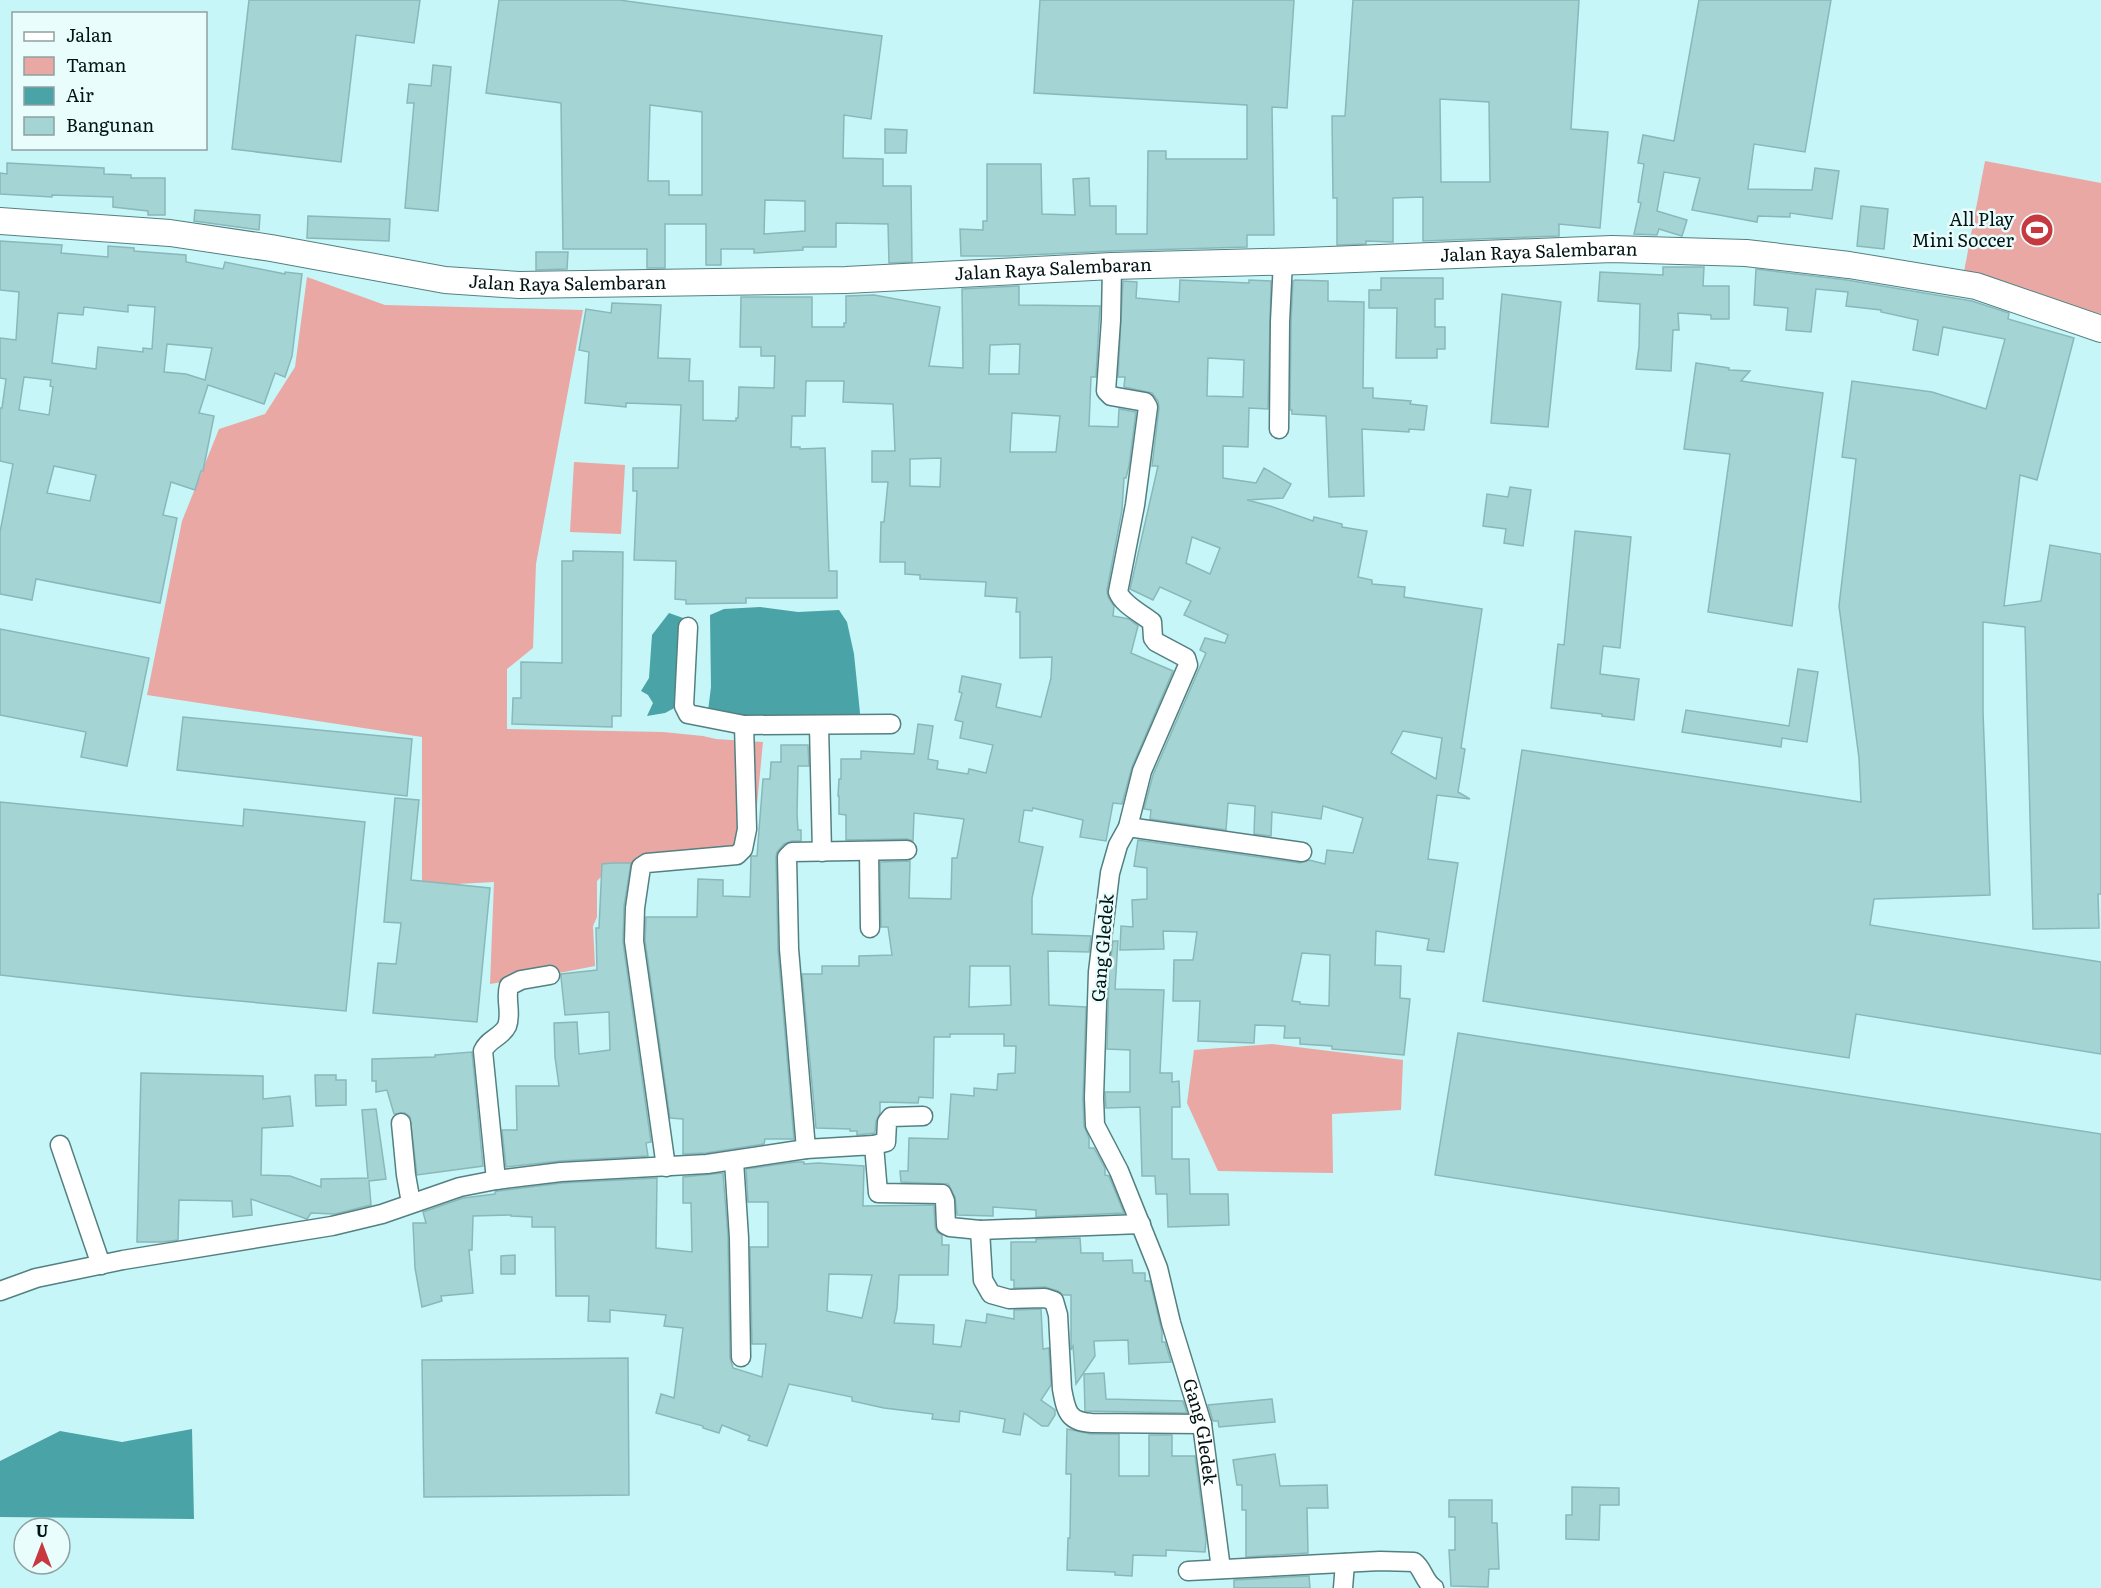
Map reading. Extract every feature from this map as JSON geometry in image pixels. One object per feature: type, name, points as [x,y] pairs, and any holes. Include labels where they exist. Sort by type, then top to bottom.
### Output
[{"type":"main road","name":"Jalan Raya Salembaran","points":[[0,220],[170,233],[270,248],[445,280],[519,285],[846,280],[1112,266],[1612,249],[1746,253],[1849,265],[1976,286],[2101,329]]},
{"type":"street","points":[[1279,429],[1283,261]]},
{"type":"street","name":"Gang Gledek","points":[[1112,266],[1106,391],[1111,396],[1145,402],[1148,407],[1135,505],[1118,592],[1128,604],[1152,622],[1153,638],[1156,642],[1186,658],[1188,663],[1142,771],[1128,827],[1118,845],[1106,898],[1098,972],[1095,1125],[1119,1171],[1158,1268],[1171,1323],[1202,1424],[1221,1569]]},
{"type":"street","points":[[688,627],[684,706],[688,714],[744,725],[891,724]]},
{"type":"street","points":[[666,1167],[634,941],[635,908],[641,867],[647,863],[737,855],[743,849],[747,829],[744,725]]},
{"type":"street","points":[[819,726],[822,852]]},
{"type":"street","points":[[1128,827],[1302,852]]},
{"type":"street","points":[[806,1149],[789,949],[787,856],[792,852],[907,850]]},
{"type":"street","points":[[869,851],[870,928]]},
{"type":"street","points":[[496,1180],[483,1051],[485,1046],[505,1030],[508,1024],[507,998],[510,986],[520,980],[550,975]]},
{"type":"street","points":[[0,1290],[36,1278],[123,1260],[332,1226],[382,1214],[460,1187],[496,1180],[561,1172],[734,1161],[806,1149],[886,1142],[887,1122],[891,1117],[923,1116]]},
{"type":"street","points":[[401,1123],[411,1203]]},
{"type":"street","points":[[874,1144],[878,1193],[942,1194],[945,1201],[946,1225],[950,1227],[980,1230],[1141,1224]]},
{"type":"street","points":[[60,1145],[101,1265]]},
{"type":"street","points":[[734,1161],[739,1238],[741,1357]]},
{"type":"street","points":[[980,1230],[983,1280],[991,1294],[1009,1299],[1046,1298],[1053,1301],[1056,1306],[1062,1389],[1064,1401],[1074,1420],[1092,1423],[1202,1424]]},
{"type":"street","points":[[1188,1571],[1414,1562],[1419,1565],[1428,1584],[1434,1588]]},
{"type":"street","points":[[1343,1588],[1345,1563]]},
{"type":"green space","name":"All Play Mini Soccer","points":[[1985,161],[2101,183],[2101,314],[1963,277]]},
{"type":"green space","points":[[307,277],[385,305],[583,310],[536,564],[533,648],[507,669],[507,729],[663,732],[763,742],[753,846],[745,859],[604,874],[597,881],[597,917],[593,926],[595,966],[490,984],[494,882],[422,886],[422,737],[147,695],[182,521],[219,429],[265,414],[295,367]]},
{"type":"green space","points":[[574,462],[625,465],[621,534],[570,532]]},
{"type":"green space","points":[[1272,1044],[1403,1060],[1401,1110],[1332,1114],[1333,1173],[1218,1171],[1187,1103],[1194,1050]]},
{"type":"water","points":[[760,607],[798,612],[839,610],[847,622],[854,654],[860,713],[856,722],[773,723],[708,711],[711,687],[710,615],[724,609]]},
{"type":"water","points":[[669,613],[686,619],[682,704],[665,713],[647,716],[653,703],[648,695],[641,691],[649,678],[652,635]]},
{"type":"water","points":[[192,1429],[194,1519],[0,1517],[0,1461],[60,1431],[122,1442]]},
{"type":"building","points":[[249,0],[420,0],[414,43],[356,35],[341,162],[232,149]]},
{"type":"building","points":[[499,0],[619,0],[882,36],[871,119],[844,115],[843,158],[883,159],[883,186],[911,186],[912,262],[889,263],[888,224],[836,223],[836,247],[803,247],[803,250],[754,253],[754,249],[721,249],[721,265],[706,265],[706,224],[665,224],[665,268],[647,268],[647,249],[563,249],[561,103],[486,93]],"holes":[[[650,105],[702,112],[702,195],[669,195],[669,181],[648,181]],[[765,200],[805,201],[805,231],[764,234]]]},
{"type":"building","points":[[1040,0],[1294,0],[1287,108],[1272,107],[1274,235],[1247,235],[1247,247],[961,256],[960,229],[983,230],[983,221],[987,221],[987,164],[1041,164],[1042,214],[1075,215],[1073,179],[1089,178],[1090,206],[1116,206],[1116,234],[1147,234],[1148,151],[1166,151],[1166,159],[1247,159],[1247,105],[1034,93]]},
{"type":"building","points":[[1353,0],[1579,0],[1571,129],[1608,132],[1600,228],[1559,224],[1559,236],[1423,241],[1423,197],[1393,198],[1393,242],[1366,241],[1366,244],[1337,245],[1337,198],[1333,198],[1332,116],[1345,116]],"holes":[[[1440,99],[1489,102],[1490,182],[1441,182]]]},
{"type":"building","points":[[1699,0],[1831,0],[1805,152],[1754,144],[1748,189],[1812,190],[1815,168],[1839,171],[1832,219],[1790,213],[1790,217],[1758,216],[1757,222],[1692,210],[1700,178],[1664,172],[1657,211],[1687,220],[1682,236],[1659,229],[1657,235],[1634,234],[1641,203],[1638,202],[1644,164],[1638,163],[1643,135],[1674,141]]},
{"type":"building","points":[[433,65],[451,67],[438,211],[405,208],[414,103],[407,103],[409,84],[431,86]]},
{"type":"building","points":[[885,129],[907,130],[906,153],[885,153]]},
{"type":"building","points":[[7,163],[104,168],[104,174],[131,175],[131,178],[165,178],[165,215],[148,215],[148,211],[113,207],[113,197],[0,194],[0,173],[7,174]]},
{"type":"building","points":[[1861,206],[1888,209],[1884,249],[1857,246]]},
{"type":"building","points":[[195,210],[260,215],[259,230],[194,221]]},
{"type":"building","points":[[308,216],[390,219],[389,241],[307,238]]},
{"type":"building","points":[[0,241],[62,245],[61,253],[108,257],[108,246],[134,248],[134,251],[186,255],[186,262],[223,269],[225,262],[285,274],[285,272],[302,274],[292,356],[285,377],[275,373],[264,404],[208,385],[199,413],[214,416],[203,471],[201,471],[195,490],[171,482],[163,515],[177,518],[160,603],[36,579],[32,600],[0,594],[0,532],[13,464],[0,461],[0,408],[2,408],[6,379],[0,378],[0,338],[16,340],[19,292],[0,290]],"holes":[[[128,305],[155,307],[152,349],[143,348],[143,352],[98,347],[96,369],[52,363],[58,313],[83,315],[84,307],[128,312]],[[167,344],[212,348],[205,380],[186,374],[164,372]],[[24,377],[51,380],[50,386],[53,387],[49,415],[19,410]],[[54,466],[96,475],[90,501],[47,493]]]},
{"type":"building","points":[[536,252],[568,252],[567,269],[536,270]]},
{"type":"building","points":[[1663,267],[1704,267],[1703,286],[1729,286],[1729,319],[1711,319],[1711,315],[1678,313],[1679,330],[1673,330],[1671,371],[1636,369],[1640,304],[1598,301],[1600,272],[1663,275]]},
{"type":"building","points":[[1756,269],[1847,280],[1972,301],[2009,313],[2008,319],[2074,338],[2037,480],[2020,475],[2004,606],[2041,601],[2050,545],[2101,554],[2101,894],[2098,894],[2099,928],[2033,929],[2025,627],[1983,622],[1983,712],[1990,895],[1874,899],[1870,925],[2101,962],[2101,1054],[1856,1014],[1849,1058],[1483,1001],[1522,750],[1861,802],[1859,758],[1839,606],[1856,459],[1842,457],[1852,381],[1932,392],[1986,409],[2005,339],[1943,327],[1938,355],[1913,350],[1918,320],[1881,312],[1881,310],[1846,306],[1848,292],[1816,289],[1811,332],[1786,330],[1788,308],[1754,305]]},
{"type":"building","points":[[1381,278],[1443,278],[1443,299],[1435,299],[1435,327],[1445,327],[1445,349],[1437,349],[1437,358],[1396,358],[1397,308],[1369,308],[1369,290],[1381,290]]},
{"type":"building","points":[[1180,280],[1249,283],[1249,280],[1271,281],[1268,409],[1249,408],[1248,447],[1223,446],[1223,478],[1256,483],[1264,468],[1291,484],[1283,498],[1247,500],[1313,521],[1314,517],[1342,524],[1342,527],[1367,531],[1358,577],[1372,580],[1372,584],[1405,587],[1404,597],[1482,609],[1461,748],[1465,749],[1458,792],[1470,799],[1437,795],[1428,859],[1458,863],[1444,952],[1427,950],[1429,939],[1376,931],[1375,965],[1401,966],[1400,998],[1410,999],[1404,1055],[1300,1044],[1300,1038],[1284,1038],[1285,1026],[1255,1025],[1254,1043],[1198,1041],[1200,1001],[1173,1001],[1174,960],[1193,960],[1197,932],[1163,931],[1164,949],[1120,950],[1121,926],[1133,927],[1132,900],[1147,899],[1147,868],[1134,866],[1138,840],[1300,863],[1309,860],[1325,864],[1327,850],[1353,853],[1363,818],[1323,806],[1321,819],[1272,812],[1271,836],[1254,834],[1255,806],[1228,803],[1226,830],[1150,819],[1151,810],[1144,809],[1153,775],[1206,653],[1200,650],[1205,638],[1225,643],[1228,635],[1184,615],[1191,601],[1160,587],[1153,600],[1130,589],[1158,466],[1152,466],[1159,408],[1158,401],[1152,393],[1124,387],[1125,377],[1118,377],[1123,281],[1137,282],[1136,298],[1179,302]],"holes":[[[1208,358],[1244,360],[1243,397],[1207,396]],[[1192,537],[1220,548],[1210,574],[1186,563]],[[1403,731],[1442,738],[1436,779],[1391,753]],[[1302,953],[1330,955],[1329,1006],[1300,1004],[1300,1002],[1292,1001]]]},
{"type":"building","points":[[1293,281],[1328,281],[1328,301],[1364,302],[1363,388],[1373,388],[1373,398],[1411,401],[1410,404],[1427,406],[1424,430],[1409,429],[1409,432],[1362,429],[1364,496],[1329,497],[1326,416],[1292,414],[1290,410],[1291,322]]},
{"type":"building","points":[[1019,286],[1019,305],[1100,306],[1096,377],[1091,377],[1089,426],[1118,427],[1119,409],[1136,412],[1129,466],[1126,478],[1124,478],[1122,510],[1107,590],[1108,597],[1114,606],[1113,616],[1129,619],[1138,626],[1131,653],[1173,671],[1132,767],[1122,804],[1113,803],[1106,841],[1080,837],[1083,820],[1033,808],[1032,811],[1024,810],[1019,842],[1043,847],[1032,898],[1032,934],[1091,936],[1089,952],[1048,951],[1049,1005],[1086,1007],[1084,1126],[1089,1138],[1089,1148],[1094,1148],[1105,1168],[1105,1175],[1109,1176],[1124,1213],[1036,1217],[1036,1210],[993,1207],[993,1216],[957,1215],[955,1197],[948,1184],[901,1182],[900,1171],[908,1171],[909,1138],[948,1139],[951,1094],[974,1096],[974,1088],[997,1090],[998,1074],[1015,1073],[1016,1046],[1004,1046],[1004,1034],[950,1034],[950,1037],[934,1037],[933,1098],[919,1097],[918,1103],[880,1102],[875,1133],[857,1135],[857,1131],[850,1131],[850,1129],[816,1128],[802,974],[822,974],[822,966],[859,966],[859,956],[892,955],[888,927],[881,927],[880,862],[910,861],[909,898],[951,899],[952,858],[957,858],[964,819],[914,813],[913,841],[907,839],[846,840],[846,815],[839,814],[841,759],[861,759],[861,751],[914,754],[918,724],[933,726],[928,759],[938,761],[937,769],[968,774],[969,769],[986,773],[993,745],[960,738],[963,722],[955,720],[962,693],[959,692],[962,676],[1001,684],[996,707],[1041,717],[1051,678],[1052,657],[1020,658],[1020,612],[1016,612],[1017,598],[985,596],[986,582],[920,579],[920,575],[905,574],[905,562],[880,562],[881,522],[884,522],[888,482],[872,482],[872,451],[895,451],[893,404],[843,402],[844,381],[806,381],[805,416],[792,416],[791,447],[825,448],[829,571],[837,571],[837,598],[746,598],[746,603],[686,604],[686,600],[675,599],[676,561],[634,560],[637,491],[633,491],[633,468],[678,468],[681,405],[626,403],[626,407],[585,403],[589,352],[579,350],[586,309],[611,313],[612,303],[661,305],[658,358],[690,359],[689,381],[703,381],[703,420],[736,421],[739,387],[774,388],[775,356],[761,356],[761,347],[740,347],[741,297],[812,297],[812,327],[844,327],[846,296],[874,295],[940,307],[929,366],[963,368],[962,289]],"holes":[[[1020,344],[1019,374],[989,374],[990,345]],[[1012,413],[1060,416],[1056,452],[1010,452]],[[941,458],[940,487],[910,486],[910,459]],[[970,966],[1010,966],[1011,1005],[969,1007]]]},
{"type":"building","points":[[1502,294],[1561,302],[1548,427],[1491,423]]},
{"type":"building","points":[[1696,363],[1729,368],[1729,370],[1750,371],[1741,381],[1823,393],[1792,626],[1708,612],[1730,454],[1684,449]]},
{"type":"building","points":[[1510,487],[1531,490],[1523,546],[1504,543],[1506,529],[1483,526],[1487,494],[1508,497]]},
{"type":"building","points":[[1575,531],[1631,537],[1620,648],[1603,646],[1600,674],[1639,679],[1634,720],[1551,708],[1558,644],[1564,645]]},
{"type":"building","points":[[573,551],[623,552],[621,716],[612,716],[612,727],[512,724],[513,698],[521,698],[521,662],[562,663],[562,561],[573,561]]},
{"type":"building","points":[[0,629],[149,658],[127,766],[81,757],[86,732],[0,715]]},
{"type":"building","points":[[1798,669],[1818,672],[1807,742],[1782,738],[1781,747],[1682,732],[1686,710],[1789,726]]},
{"type":"building","points":[[183,717],[412,739],[407,796],[177,770]]},
{"type":"building","points":[[781,745],[808,745],[809,766],[798,766],[797,814],[801,841],[784,844],[776,857],[778,950],[794,1139],[765,1139],[764,1144],[706,1153],[683,1154],[683,1119],[670,1118],[645,940],[646,917],[697,917],[698,879],[723,880],[723,896],[750,897],[751,856],[757,856],[763,779],[770,779],[771,762],[781,762]]},
{"type":"building","points":[[395,798],[419,800],[411,880],[490,888],[477,1022],[373,1013],[378,963],[396,964],[401,923],[384,922]]},
{"type":"building","points":[[0,802],[243,826],[244,809],[365,822],[346,1011],[0,975]]},
{"type":"building","points":[[631,863],[624,906],[623,942],[651,1142],[646,1143],[648,1156],[560,1161],[506,1167],[502,1130],[517,1130],[516,1086],[559,1086],[554,1023],[577,1022],[579,1054],[610,1050],[609,1012],[565,1015],[561,974],[597,970],[596,928],[599,928],[602,864]]},
{"type":"building","points":[[1113,941],[1118,941],[1115,989],[1164,990],[1160,1073],[1172,1073],[1172,1082],[1179,1081],[1180,1107],[1172,1107],[1172,1159],[1189,1159],[1190,1194],[1228,1194],[1229,1225],[1168,1227],[1167,1194],[1156,1194],[1155,1176],[1142,1176],[1140,1107],[1106,1108],[1105,1092],[1130,1092],[1130,1050],[1107,1049],[1109,973]]},
{"type":"building","points":[[1458,1033],[2101,1134],[2101,1280],[1435,1175]]},
{"type":"building","points":[[472,1052],[483,1166],[417,1175],[410,1117],[405,1113],[394,1114],[387,1090],[376,1092],[376,1081],[372,1081],[372,1059],[435,1057],[435,1055]]},
{"type":"building","points":[[141,1073],[263,1076],[263,1099],[290,1096],[293,1126],[262,1128],[261,1175],[290,1176],[321,1187],[321,1179],[368,1178],[362,1110],[376,1109],[386,1179],[369,1181],[371,1205],[335,1214],[311,1213],[307,1219],[251,1199],[252,1215],[233,1217],[232,1201],[179,1200],[178,1240],[137,1242]]},
{"type":"building","points":[[315,1075],[336,1075],[336,1080],[346,1080],[346,1105],[316,1106]]},
{"type":"building","points":[[796,1162],[864,1166],[863,1206],[934,1205],[937,1232],[942,1235],[942,1245],[949,1245],[948,1275],[899,1275],[894,1323],[934,1325],[933,1344],[961,1347],[966,1320],[986,1323],[987,1314],[1014,1319],[1014,1310],[1041,1309],[1043,1349],[1049,1348],[1051,1385],[1041,1400],[1055,1410],[1055,1415],[1048,1426],[1042,1426],[1024,1413],[1020,1435],[1003,1432],[1005,1419],[960,1411],[959,1422],[932,1419],[933,1414],[884,1408],[852,1401],[852,1397],[789,1384],[767,1446],[748,1440],[750,1436],[722,1425],[719,1433],[703,1428],[703,1426],[656,1413],[661,1394],[674,1398],[683,1328],[664,1326],[666,1315],[610,1310],[610,1322],[588,1321],[589,1296],[556,1296],[555,1227],[532,1227],[532,1217],[473,1216],[472,1250],[469,1250],[473,1293],[441,1296],[442,1301],[422,1307],[415,1268],[413,1223],[426,1223],[423,1212],[463,1198],[495,1194],[498,1191],[562,1183],[657,1178],[656,1248],[692,1252],[691,1203],[683,1203],[683,1177],[723,1173],[728,1236],[730,1358],[733,1368],[762,1377],[766,1344],[752,1344],[750,1247],[768,1247],[768,1202],[748,1202],[746,1169]],"holes":[[[829,1274],[872,1275],[862,1318],[827,1311]]]},
{"type":"building","points":[[1080,1238],[1081,1253],[1103,1253],[1103,1261],[1132,1260],[1133,1273],[1145,1273],[1145,1281],[1150,1281],[1162,1332],[1162,1342],[1165,1342],[1171,1362],[1129,1364],[1128,1340],[1094,1341],[1095,1356],[1076,1384],[1073,1346],[1071,1350],[1071,1295],[1063,1295],[1045,1287],[1014,1288],[1014,1280],[1011,1280],[1011,1242]]},
{"type":"building","points":[[515,1255],[515,1274],[501,1274],[501,1256]]},
{"type":"building","points":[[628,1358],[629,1495],[424,1497],[422,1360]]},
{"type":"building","points":[[1104,1373],[1106,1399],[1183,1401],[1187,1413],[1085,1411],[1084,1374]]},
{"type":"building","points":[[1272,1399],[1275,1422],[1219,1427],[1218,1421],[1213,1421],[1208,1405]]},
{"type":"building","points":[[1067,1429],[1091,1434],[1119,1434],[1119,1476],[1149,1476],[1149,1435],[1172,1435],[1172,1456],[1195,1456],[1206,1540],[1205,1552],[1166,1550],[1166,1556],[1133,1555],[1132,1576],[1115,1575],[1115,1572],[1067,1570],[1071,1474],[1066,1474]]},
{"type":"building","points":[[1275,1454],[1280,1486],[1327,1485],[1328,1508],[1307,1508],[1308,1553],[1246,1557],[1246,1510],[1242,1510],[1242,1485],[1237,1485],[1233,1460]]},
{"type":"building","points":[[1572,1487],[1619,1488],[1619,1505],[1600,1505],[1599,1540],[1566,1539],[1566,1515],[1572,1515]]},
{"type":"building","points":[[1449,1500],[1492,1500],[1492,1523],[1497,1523],[1499,1569],[1489,1569],[1488,1587],[1451,1586],[1449,1550],[1455,1550],[1455,1517],[1449,1517]]},
{"type":"building","points":[[1309,1576],[1310,1588],[1234,1588],[1234,1580]]},
{"type":"place","name":"All Play Mini Soccer","points":[[2037,230]]}]
